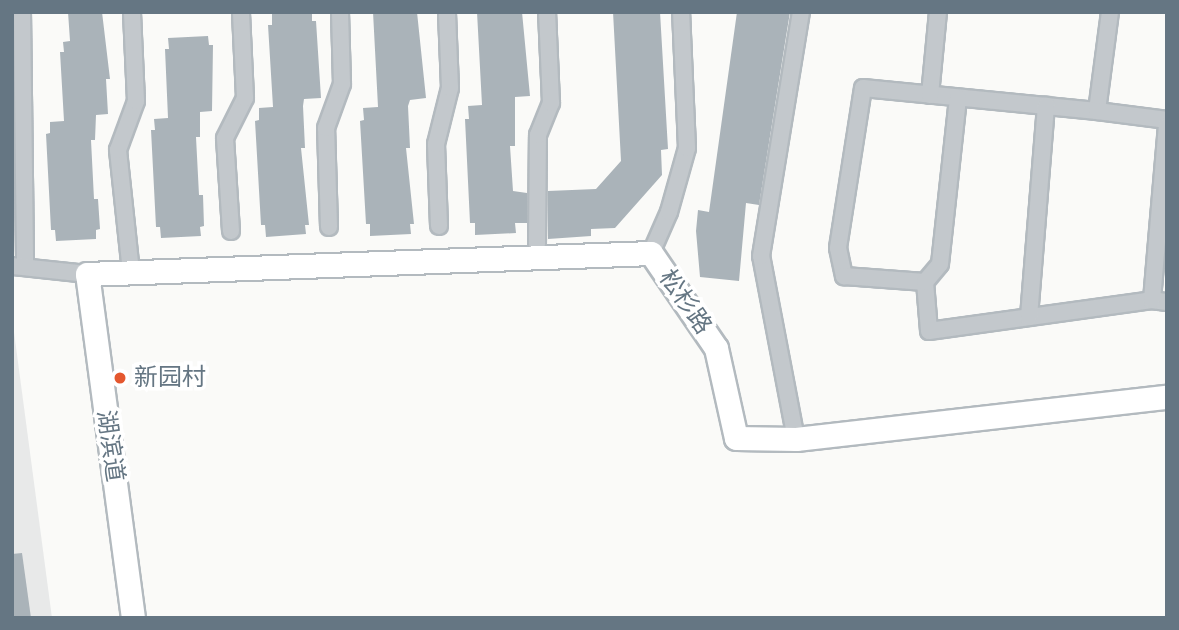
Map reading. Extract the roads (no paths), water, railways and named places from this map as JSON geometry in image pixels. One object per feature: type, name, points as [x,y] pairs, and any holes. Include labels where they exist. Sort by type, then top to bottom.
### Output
[{"type":"street","points":[[22,12],[19,267],[87,274]]},
{"type":"street","points":[[131,272],[118,150],[136,101],[132,12]]},
{"type":"street","points":[[231,231],[225,138],[245,98],[241,12]]},
{"type":"street","points":[[329,227],[326,128],[342,84],[340,12]]},
{"type":"street","points":[[439,226],[436,144],[450,88],[447,12]]},
{"type":"street","points":[[537,244],[538,135],[551,103],[547,12]]},
{"type":"street","points":[[651,253],[669,212],[687,148],[681,12]]},
{"type":"street","points":[[796,439],[761,256],[800,12]]},
{"type":"street","points":[[930,95],[937,12]]},
{"type":"street","points":[[1097,111],[1110,12]]},
{"type":"street","points":[[925,282],[844,276],[838,248],[863,89],[1167,120]]},
{"type":"street","points":[[958,98],[940,264],[925,282],[929,331],[1159,301],[1167,127]]},
{"type":"street","points":[[1029,317],[1046,106]]},
{"type":"street","name":"松杉路","points":[[87,274],[651,253],[716,348],[736,438],[796,439],[1167,397]]},
{"type":"street","name":"湖滨道","points":[[87,274],[133,618]]},
{"type":"place","name":"新园村","points":[[120,378]]}]
